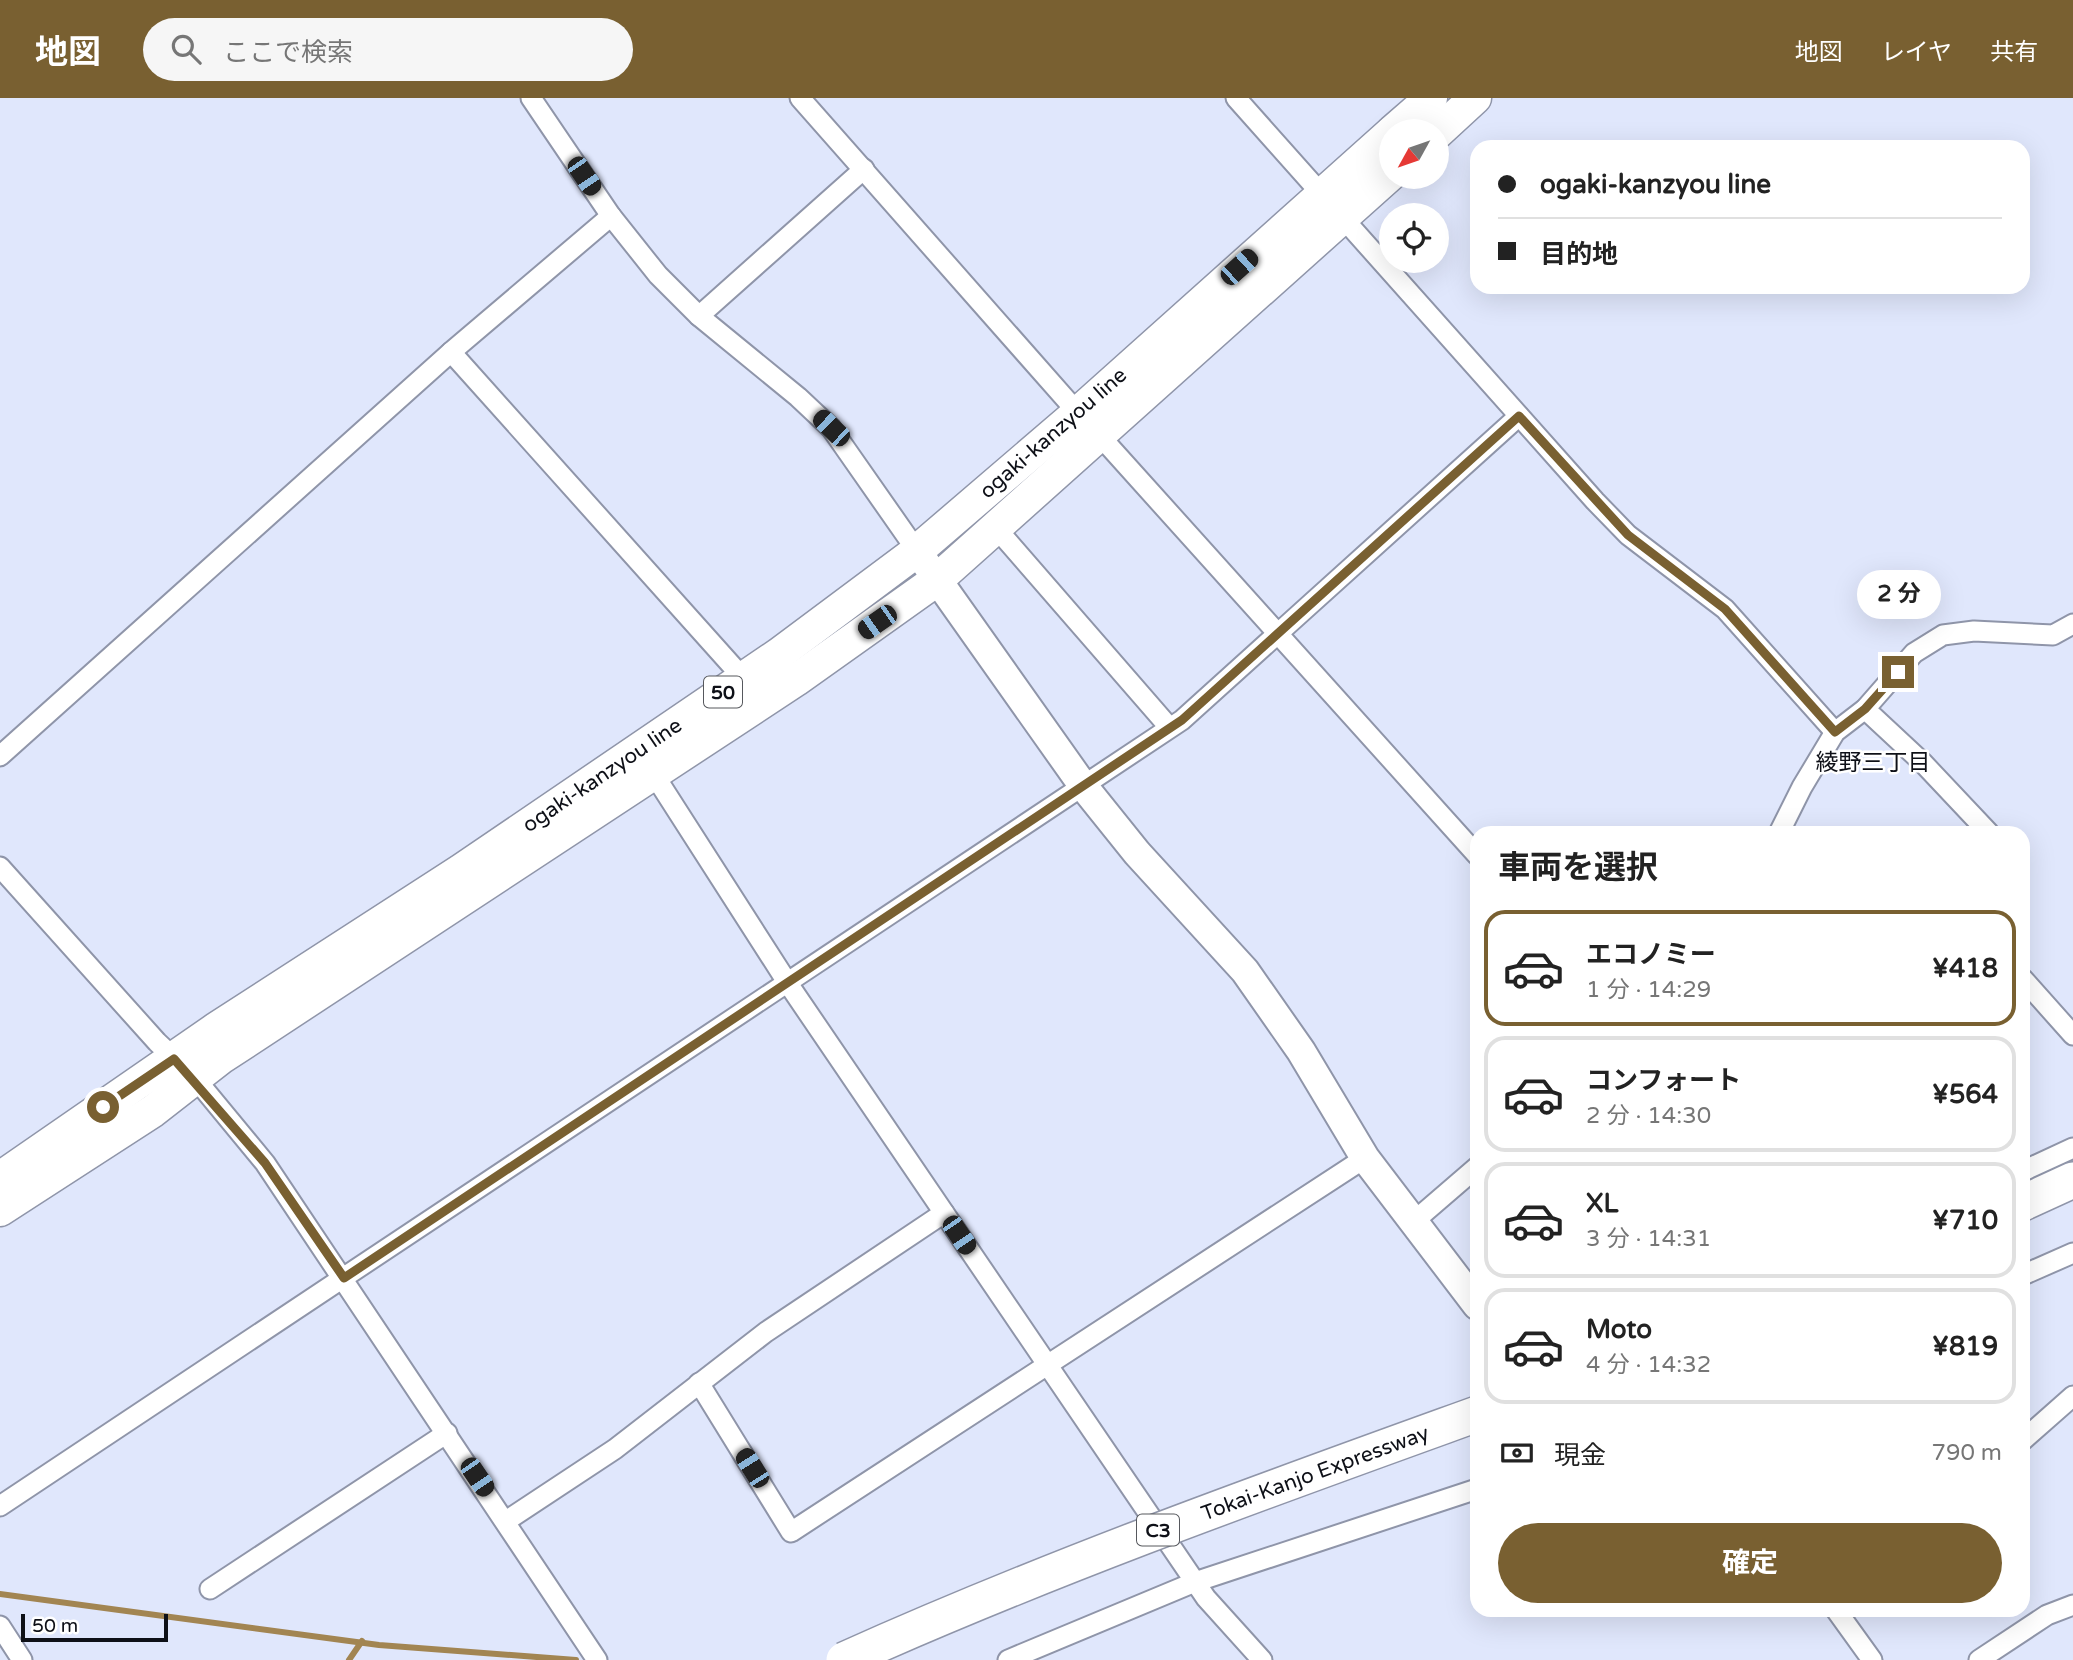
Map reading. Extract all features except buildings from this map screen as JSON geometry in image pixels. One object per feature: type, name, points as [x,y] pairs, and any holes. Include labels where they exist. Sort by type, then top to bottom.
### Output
[{"type":"highway","points":[[2030,1200],[2073,1180]]},
{"type":"highway","name":"Tokai-Kanjo Expressway","points":[[844,1660],[968,1604],[1103,1551],[1470,1417]]},
{"type":"main road","name":"ogaki-kanzyou line","points":[[1407,119],[1431,98]]},
{"type":"main road","points":[[1449,122],[1475,98]]},
{"type":"main road","name":"ogaki-kanzyou line","points":[[0,1210],[153,1111],[184,1068],[315,963],[460,871],[743,678],[918,551],[1078,413],[1379,143]]},
{"type":"main road","name":"ogaki-kanzyou line","points":[[0,1178],[184,1068],[653,773],[796,680],[938,579],[1379,185]]},
{"type":"street","points":[[531,98],[611,215],[658,275],[699,316],[798,397],[831,428],[1084,787],[1137,853],[1245,971],[1301,1052],[1364,1158],[1470,1296]]},
{"type":"street","points":[[800,98],[1078,413]]},
{"type":"street","points":[[1236,98],[1628,535],[1725,609],[1835,732]]},
{"type":"street","points":[[699,316],[864,170]]},
{"type":"street","points":[[0,756],[451,352],[611,215]]},
{"type":"street","points":[[451,352],[743,678]]},
{"type":"street","points":[[0,1506],[1182,720],[1519,416]]},
{"type":"street","points":[[1100,436],[1470,847]]},
{"type":"street","points":[[996,528],[1169,727]]},
{"type":"street","points":[[1782,826],[1835,732],[1865,709],[1914,653],[1943,635],[1974,631],[2053,635],[2073,624]]},
{"type":"street","points":[[1865,709],[1923,763],[1982,826]]},
{"type":"street","points":[[653,773],[787,982],[1195,1582],[1262,1660]]},
{"type":"street","points":[[0,867],[184,1068],[265,1163],[597,1660]]},
{"type":"street","points":[[2030,987],[2073,1035]]},
{"type":"street","points":[[2030,1168],[2073,1148]]},
{"type":"street","points":[[699,1383],[792,1532],[1364,1158]]},
{"type":"street","points":[[1412,1223],[1470,1173]]},
{"type":"street","points":[[506,1521],[615,1449],[766,1332],[944,1213]]},
{"type":"street","points":[[2030,1272],[2073,1253]]},
{"type":"street","points":[[2030,1434],[2073,1396]]},
{"type":"street","points":[[210,1589],[447,1433]]},
{"type":"street","points":[[1008,1660],[1195,1582],[1470,1491]]},
{"type":"street","points":[[1979,1660],[2047,1615],[2073,1605]]},
{"type":"street","points":[[1841,1617],[1872,1660]]},
{"type":"street","points":[[0,1626],[22,1660]]},
{"type":"waterway","points":[[0,1594],[379,1645],[576,1660]]},
{"type":"waterway","points":[[349,1660],[362,1641]]},
{"type":"district","name":"綾野三丁目","points":[[1873,762]]},
{"type":"route","points":[[103,1107],[174,1059],[194,1077],[265,1163],[344,1278],[1182,720],[1519,416],[1628,535],[1725,609],[1835,732],[1865,709],[1898,672]]}]
